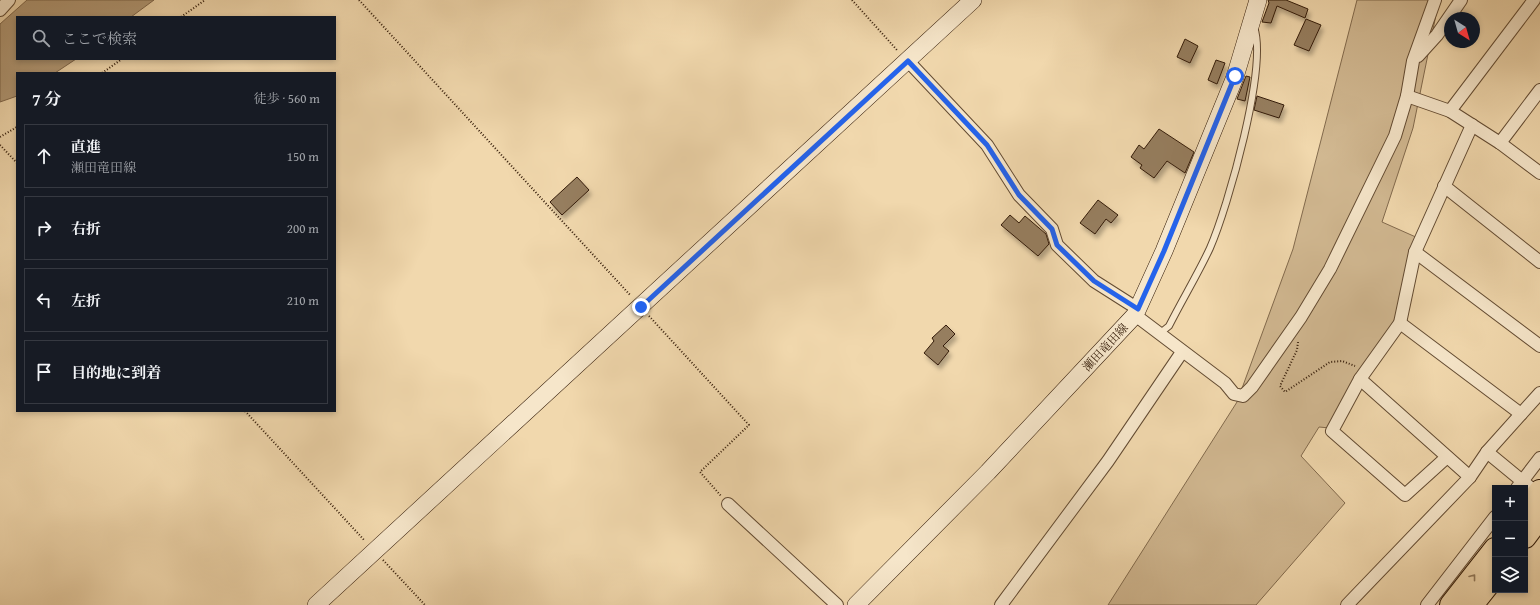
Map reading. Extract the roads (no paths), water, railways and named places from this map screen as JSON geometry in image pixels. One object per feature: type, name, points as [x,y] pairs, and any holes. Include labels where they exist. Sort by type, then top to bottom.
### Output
[{"type":"highway","points":[[1528,533],[1540,517]]},
{"type":"highway","points":[[1451,605],[1492,553]]},
{"type":"highway","points":[[1472,605],[1492,580]]},
{"type":"street","points":[[0,10],[9,0]]},
{"type":"street","points":[[316,605],[973,0]]},
{"type":"street","name":"瀬田竜田線","points":[[856,605],[988,472],[1137,312],[1164,251],[1235,76],[1258,0]]},
{"type":"street","points":[[908,61],[987,145],[1019,195],[1052,229],[1057,245],[1094,281],[1137,312],[1159,334],[1225,382],[1234,394],[1243,396],[1252,387],[1301,318],[1330,268],[1395,136],[1407,96],[1413,61],[1435,0]]},
{"type":"street","points":[[1413,61],[1437,34],[1461,0]]},
{"type":"street","points":[[1450,111],[1534,0]]},
{"type":"street","points":[[1500,143],[1540,90]]},
{"type":"street","points":[[1407,96],[1450,111],[1500,143],[1540,173]]},
{"type":"street","points":[[1447,456],[1405,495],[1332,430],[1362,375],[1400,323],[1415,252],[1472,125]]},
{"type":"street","points":[[1444,186],[1540,262]]},
{"type":"street","points":[[1415,252],[1540,346]]},
{"type":"street","points":[[1400,323],[1521,414]]},
{"type":"street","points":[[1001,605],[1108,461],[1182,352]]},
{"type":"street","points":[[1362,375],[1470,477]]},
{"type":"street","points":[[1347,605],[1470,477],[1487,452],[1540,392]]},
{"type":"street","points":[[1487,452],[1520,485]]},
{"type":"street","points":[[1528,493],[1540,458]]},
{"type":"street","points":[[728,504],[837,605]]},
{"type":"street","points":[[1427,605],[1492,521]]},
{"type":"lane","points":[[1159,334],[1169,326],[1210,248],[1227,200],[1255,79],[1257,35],[1252,20]]}]
